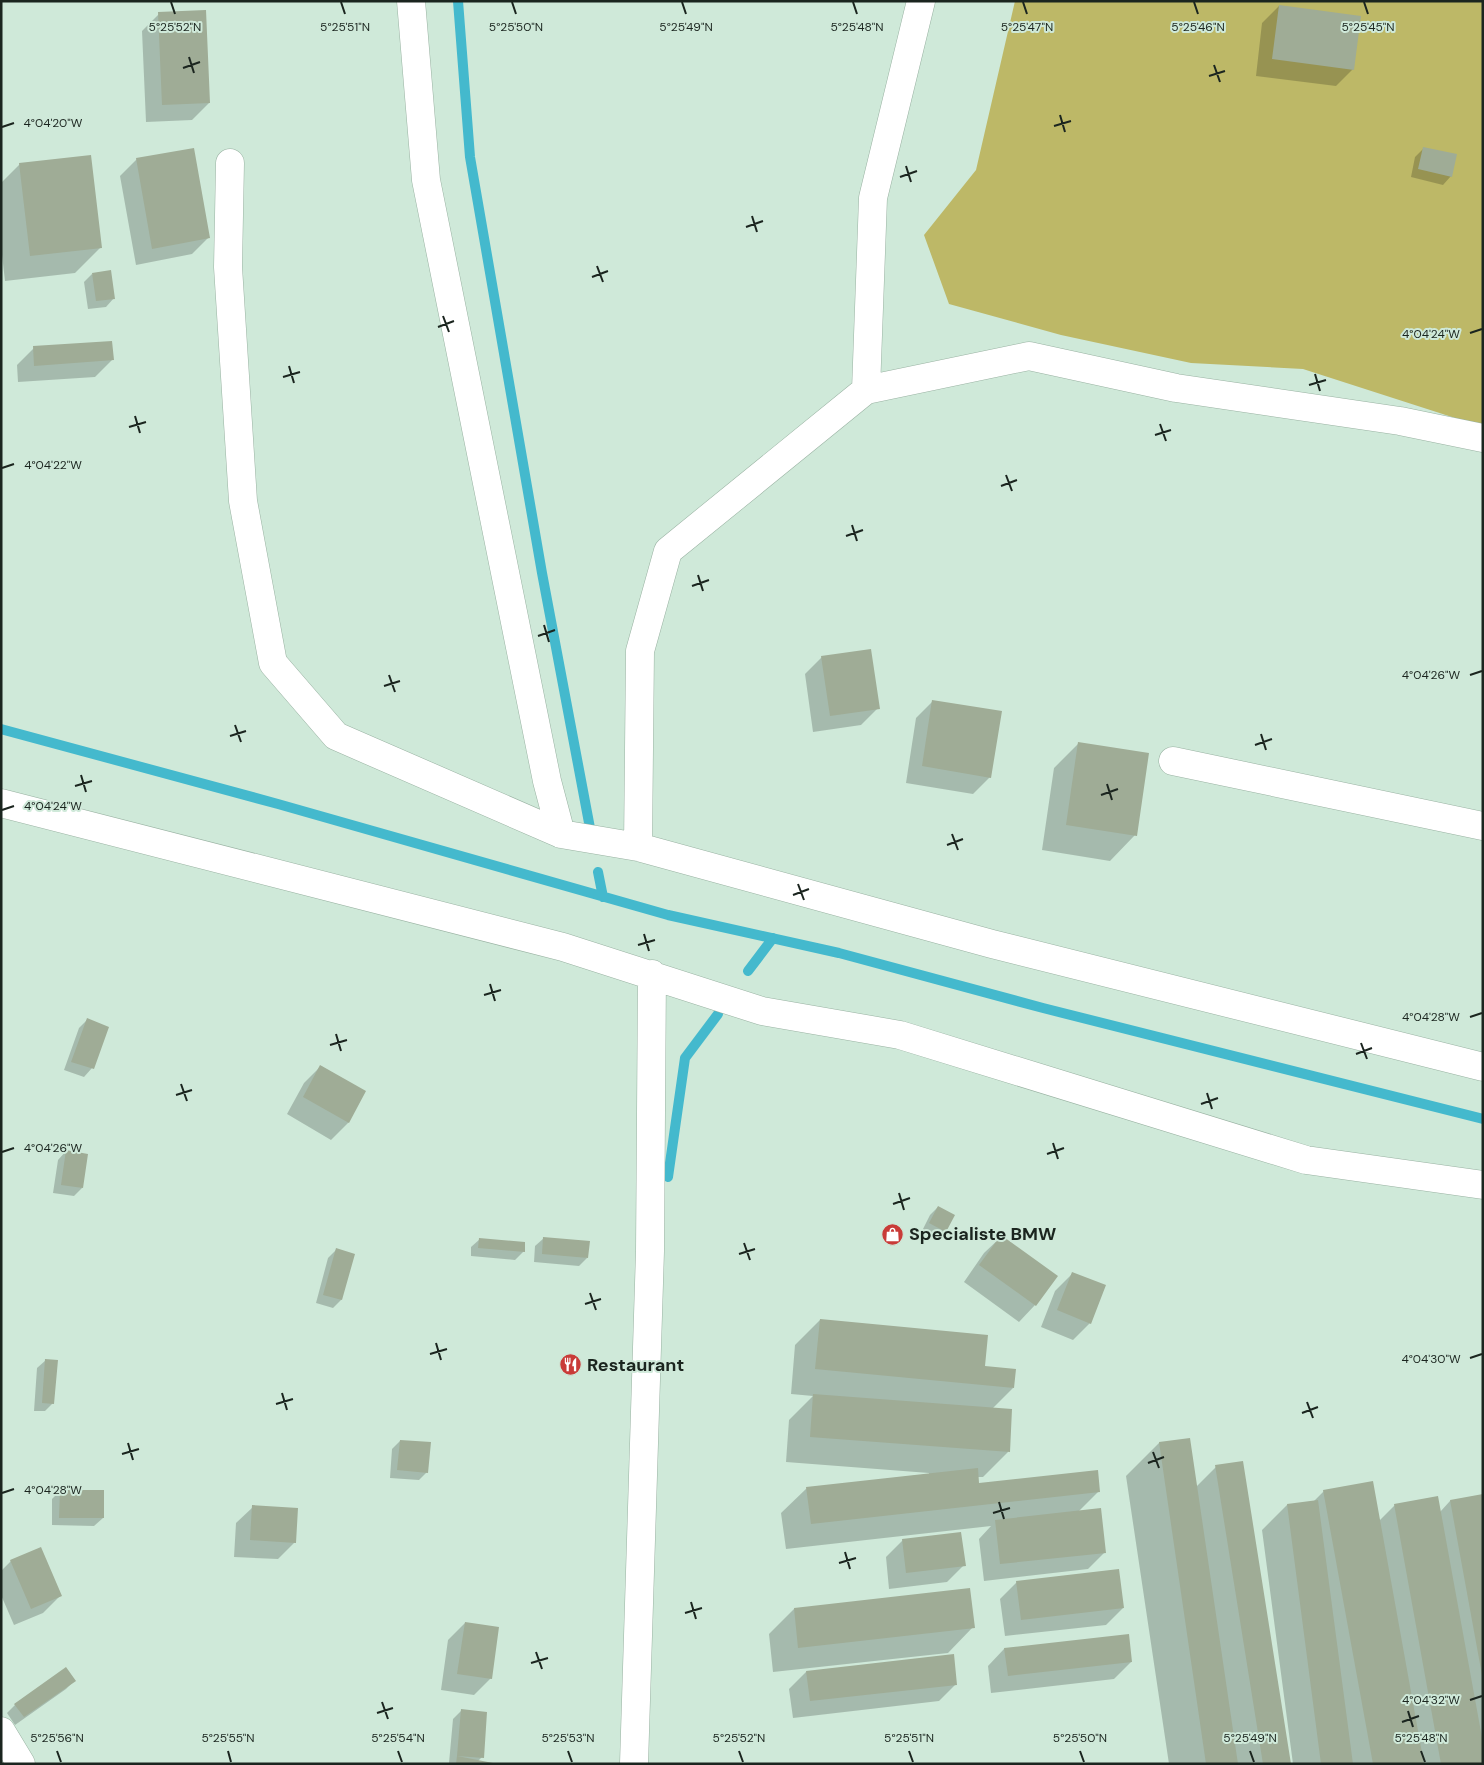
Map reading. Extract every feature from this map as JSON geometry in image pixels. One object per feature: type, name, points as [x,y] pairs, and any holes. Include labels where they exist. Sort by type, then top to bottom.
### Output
[{"type":"street","points":[[411,1],[426,180],[547,781],[561,834]]},
{"type":"street","points":[[866,390],[873,198],[921,1]]},
{"type":"street","points":[[230,163],[228,267],[243,501],[273,663],[336,736],[561,834],[638,848],[992,944],[1483,1067]]},
{"type":"street","points":[[638,848],[640,651],[668,551],[866,390],[1029,356],[1176,388],[1400,421],[1483,438]]},
{"type":"street","points":[[1173,762],[1483,826]]},
{"type":"street","points":[[1,803],[563,947],[762,1010],[900,1035],[1306,1160],[1483,1185]]},
{"type":"street","points":[[634,1764],[650,1251],[652,974]]},
{"type":"street","points":[[1,1730],[21,1764]]},
{"type":"shaded area","points":[[1015,1],[1483,1],[1483,427],[1303,369],[1191,363],[1061,335],[949,304],[924,235],[976,170]]},
{"type":"building","points":[[1279,5],[1361,16],[1354,70],[1272,59]]},
{"type":"building","points":[[206,10],[210,103],[162,105],[158,12]]},
{"type":"building","points":[[1423,147],[1457,154],[1452,177],[1418,169]]},
{"type":"building","points":[[194,148],[210,238],[152,249],[136,158]]},
{"type":"building","points":[[91,155],[102,248],[30,256],[19,163]]},
{"type":"building","points":[[111,270],[115,299],[96,301],[92,273]]},
{"type":"building","points":[[112,341],[114,360],[34,366],[33,346]]},
{"type":"building","points":[[871,649],[880,709],[830,716],[821,656]]},
{"type":"building","points":[[932,700],[1002,711],[991,778],[922,766]]},
{"type":"building","points":[[1078,742],[1149,753],[1137,836],[1066,825]]},
{"type":"building","points":[[87,1018],[109,1027],[94,1069],[71,1062]]},
{"type":"building","points":[[320,1065],[366,1091],[349,1123],[303,1097]]},
{"type":"building","points":[[66,1150],[88,1154],[83,1188],[61,1185]]},
{"type":"building","points":[[938,1206],[955,1215],[946,1232],[929,1223]]},
{"type":"building","points":[[1001,1235],[1058,1276],[1036,1306],[979,1265]]},
{"type":"building","points":[[543,1237],[590,1241],[588,1258],[542,1254]]},
{"type":"building","points":[[479,1238],[525,1242],[525,1252],[478,1248]]},
{"type":"building","points":[[336,1248],[355,1254],[342,1300],[323,1295]]},
{"type":"building","points":[[1072,1272],[1106,1285],[1091,1324],[1057,1310]]},
{"type":"building","points":[[820,1319],[988,1335],[985,1366],[1016,1369],[1014,1388],[815,1369]]},
{"type":"building","points":[[45,1359],[58,1360],[54,1404],[42,1403]]},
{"type":"building","points":[[813,1394],[1012,1409],[1010,1452],[810,1437]]},
{"type":"building","points":[[1190,1438],[1238,1764],[1206,1764],[1159,1442]]},
{"type":"building","points":[[400,1440],[431,1442],[428,1473],[397,1470]]},
{"type":"building","points":[[1243,1461],[1291,1764],[1263,1764],[1215,1465]]},
{"type":"building","points":[[978,1468],[979,1483],[1098,1470],[1100,1492],[811,1524],[806,1487]]},
{"type":"building","points":[[1373,1481],[1424,1764],[1373,1764],[1323,1490]]},
{"type":"building","points":[[60,1490],[104,1490],[104,1518],[59,1518]]},
{"type":"building","points":[[1483,1494],[1483,1675],[1482,1675],[1450,1500]]},
{"type":"building","points":[[1438,1496],[1483,1743],[1483,1764],[1441,1764],[1394,1504]]},
{"type":"building","points":[[1318,1500],[1353,1764],[1321,1764],[1287,1504]]},
{"type":"building","points":[[252,1505],[298,1508],[296,1543],[250,1540]]},
{"type":"building","points":[[1101,1508],[1106,1553],[1000,1564],[995,1520]]},
{"type":"building","points":[[961,1532],[966,1566],[906,1573],[902,1539]]},
{"type":"building","points":[[41,1547],[62,1596],[31,1609],[10,1560]]},
{"type":"building","points":[[1119,1569],[1124,1608],[1021,1620],[1016,1581]]},
{"type":"building","points":[[970,1588],[975,1628],[798,1648],[794,1608]]},
{"type":"building","points":[[465,1622],[499,1627],[492,1679],[457,1674]]},
{"type":"building","points":[[1129,1634],[1132,1662],[1008,1676],[1004,1648]]},
{"type":"building","points":[[954,1654],[957,1685],[810,1701],[806,1671]]},
{"type":"building","points":[[66,1667],[76,1681],[24,1717],[14,1704]]},
{"type":"building","points":[[461,1709],[487,1712],[484,1758],[457,1756]]},
{"type":"building","points":[[457,1756],[493,1763],[493,1764],[456,1764]]},
{"type":"waterway","points":[[458,1],[470,157],[542,573],[590,828]]},
{"type":"waterway","points":[[1,729],[278,804],[668,915],[839,953],[1043,1008],[1483,1119]]},
{"type":"waterway","points":[[598,872],[603,897]]},
{"type":"waterway","points":[[748,971],[773,938]]},
{"type":"waterway","points":[[668,1177],[685,1058],[718,1014]]},
{"type":"place","name":"Specialiste BMW","points":[[893,1234]]},
{"type":"place","name":"Restaurant","points":[[571,1365]]}]
